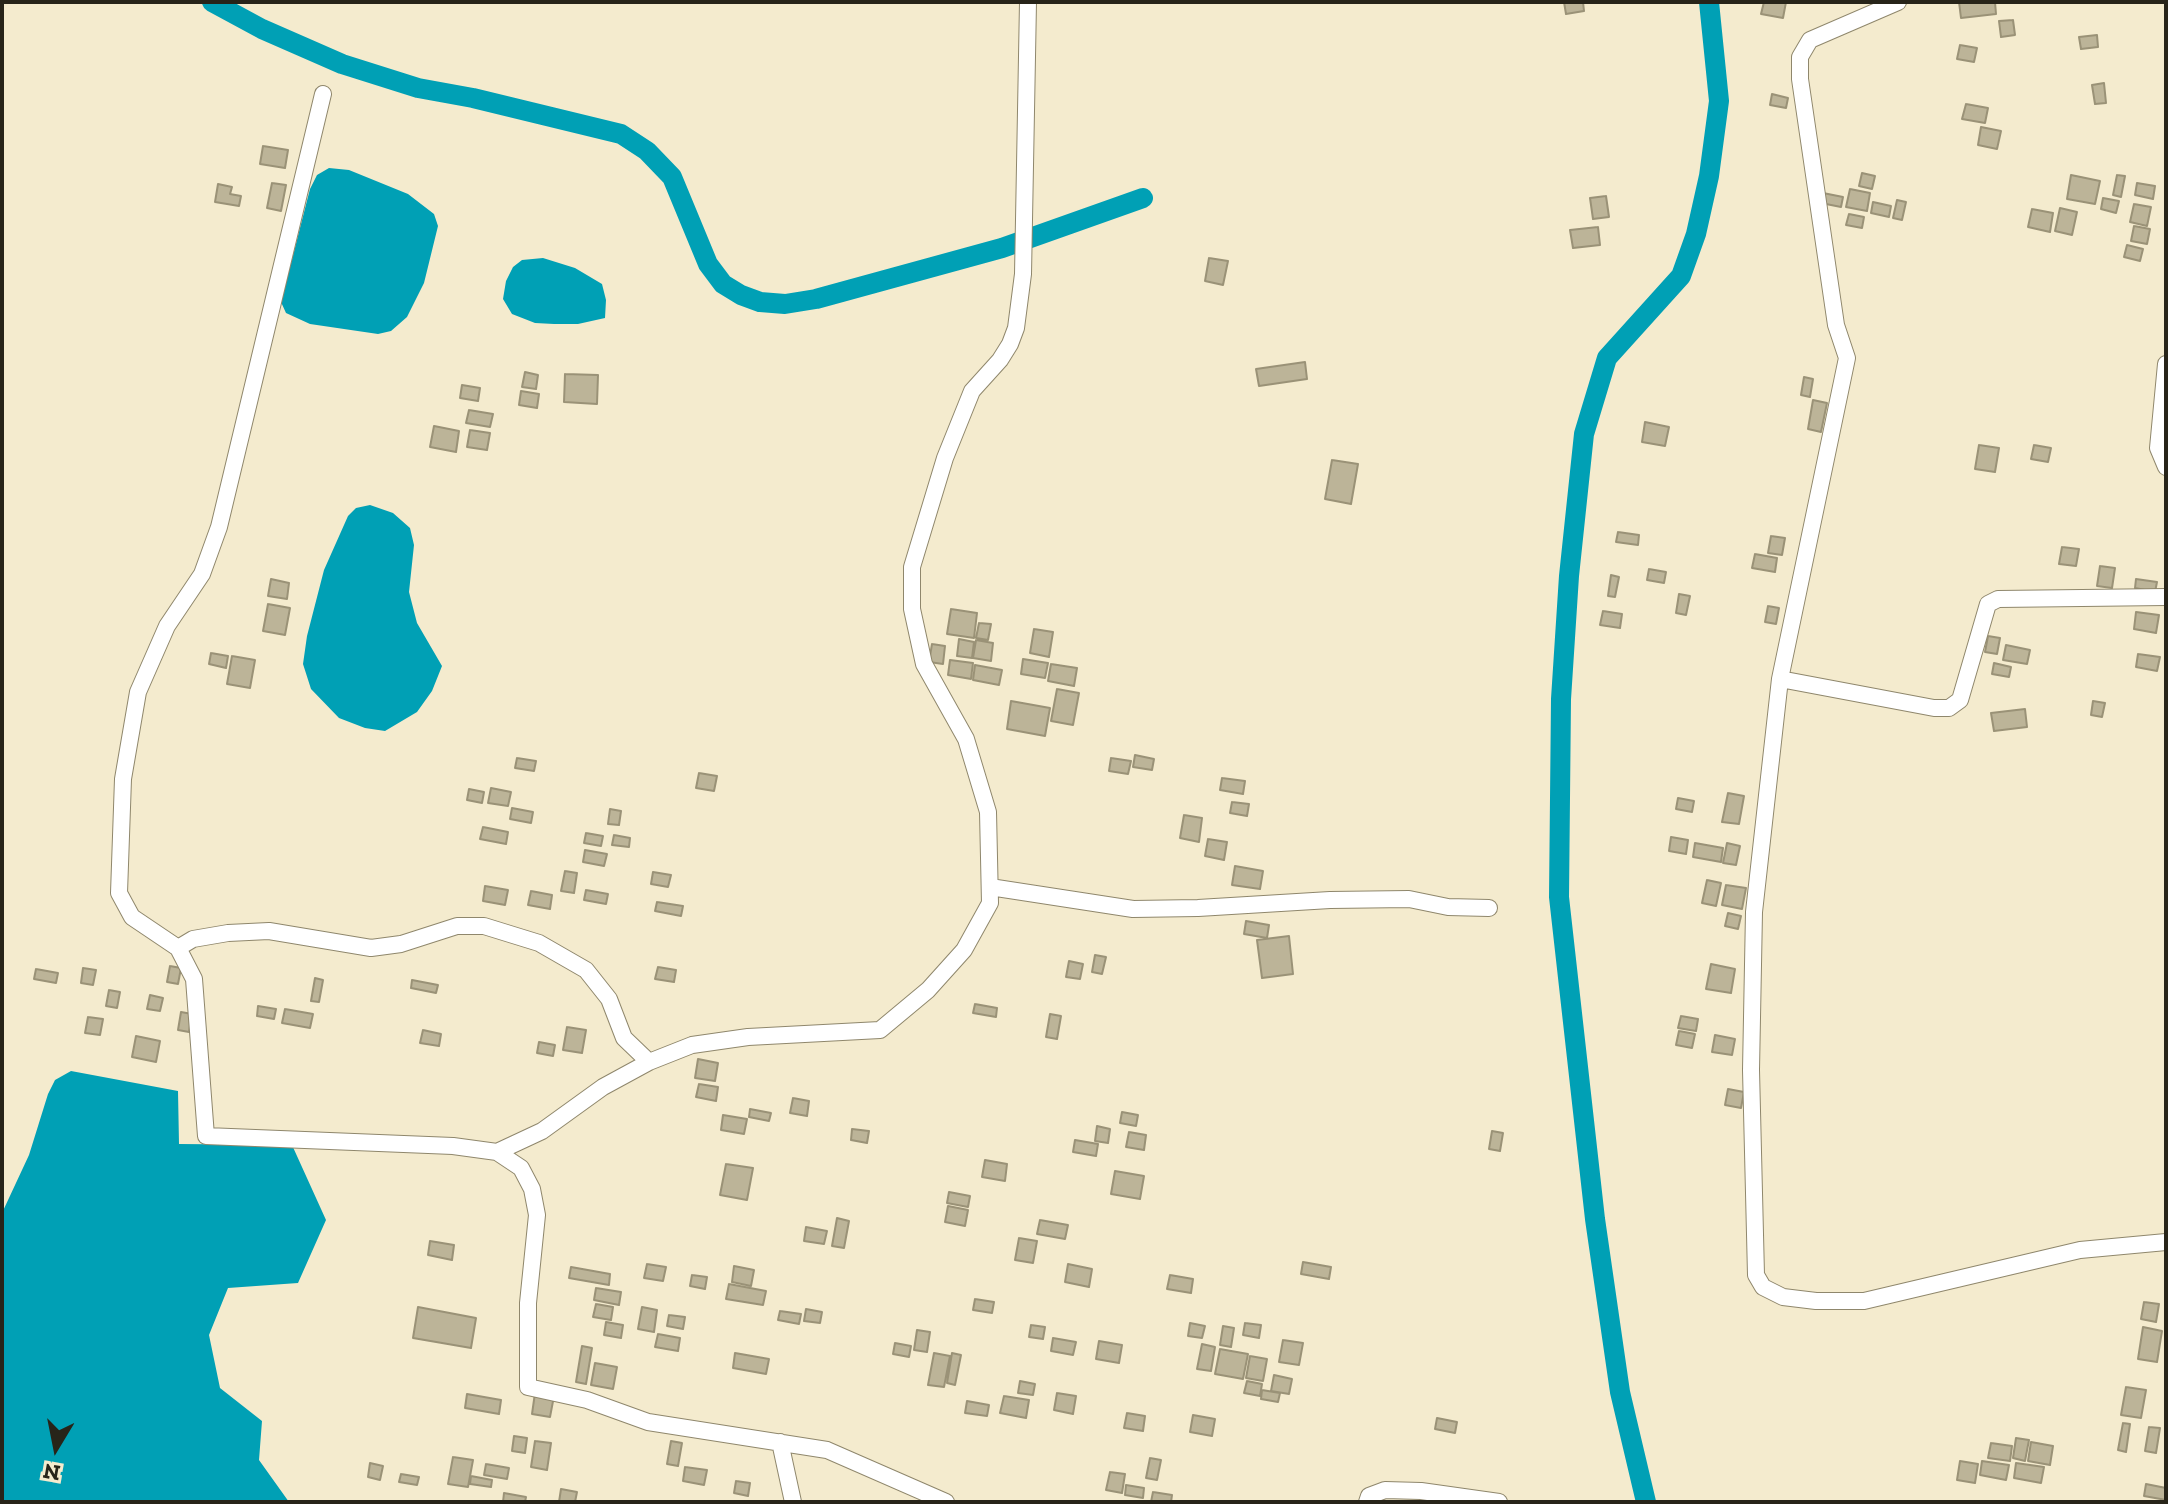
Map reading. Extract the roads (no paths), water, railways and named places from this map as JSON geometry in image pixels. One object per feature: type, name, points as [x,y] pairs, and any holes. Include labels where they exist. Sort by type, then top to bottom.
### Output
[{"type":"street","points":[[497,1152],[542,1131],[603,1087],[649,1062],[692,1045],[748,1037],[880,1030],[928,990],[964,950],[990,903],[988,812],[966,739],[924,664],[912,609],[912,567],[945,458],[972,391],[1010,344],[1016,328],[1023,274],[1028,2]]},
{"type":"street","points":[[1898,2],[1810,40],[1800,57],[1800,79],[1836,325],[1847,358],[1780,679],[1754,912],[1751,1070],[1756,1275],[1763,1287],[1783,1297],[1864,1301],[2080,1250],[2166,1242]]},
{"type":"street","points":[[323,94],[219,527],[202,574],[167,626],[138,692],[123,779],[119,893],[132,917],[178,948],[194,979],[206,1136],[453,1146],[497,1152],[521,1168],[532,1189],[537,1215],[528,1303],[528,1387],[587,1400],[648,1422],[827,1450],[946,1502]]},
{"type":"street","points":[[2166,364],[2158,448],[2166,467]]},
{"type":"street","points":[[1780,679],[1934,708],[1949,708],[1960,700],[1988,604],[1998,599],[2166,597]]},
{"type":"street","points":[[990,887],[1133,909],[1393,899],[1448,907],[1489,908]]},
{"type":"street","points":[[178,948],[193,939],[269,931],[371,948],[401,944],[457,926],[484,926],[539,943],[586,970],[609,999],[624,1038],[649,1062]]},
{"type":"street","points":[[780,1442],[793,1502]]},
{"type":"street","points":[[1367,1502],[1369,1496],[1385,1490],[1397,1490],[1499,1502]]},
{"type":"water","points":[[329,168],[349,170],[408,194],[434,214],[438,226],[424,283],[407,317],[391,331],[378,334],[310,324],[286,313],[281,302],[310,189],[317,175]]},
{"type":"water","points":[[543,258],[575,268],[602,284],[606,300],[605,318],[578,324],[554,324],[535,323],[512,314],[503,299],[506,281],[513,267],[522,260]]},
{"type":"water","points":[[370,505],[393,513],[410,528],[414,545],[409,592],[417,623],[442,666],[432,691],[417,712],[385,731],[365,728],[339,718],[311,689],[303,664],[324,570],[348,516],[356,508]]},
{"type":"water","points":[[71,1071],[178,1091],[179,1144],[292,1145],[326,1220],[298,1283],[228,1288],[209,1335],[220,1388],[262,1421],[259,1460],[289,1502],[2,1502],[2,1213],[29,1155],[48,1094],[55,1080]]},
{"type":"waterway","points":[[212,2],[262,29],[342,64],[418,88],[473,98],[621,134],[647,151],[672,177],[708,264],[723,284],[760,302],[785,304],[816,299],[1002,248],[1143,198]]},
{"type":"waterway","points":[[1646,1502],[1620,1392],[1595,1219],[1559,897],[1561,699],[1569,576],[1584,434],[1607,358],[1681,276],[1696,234],[1709,176],[1719,101],[1709,2]]}]
